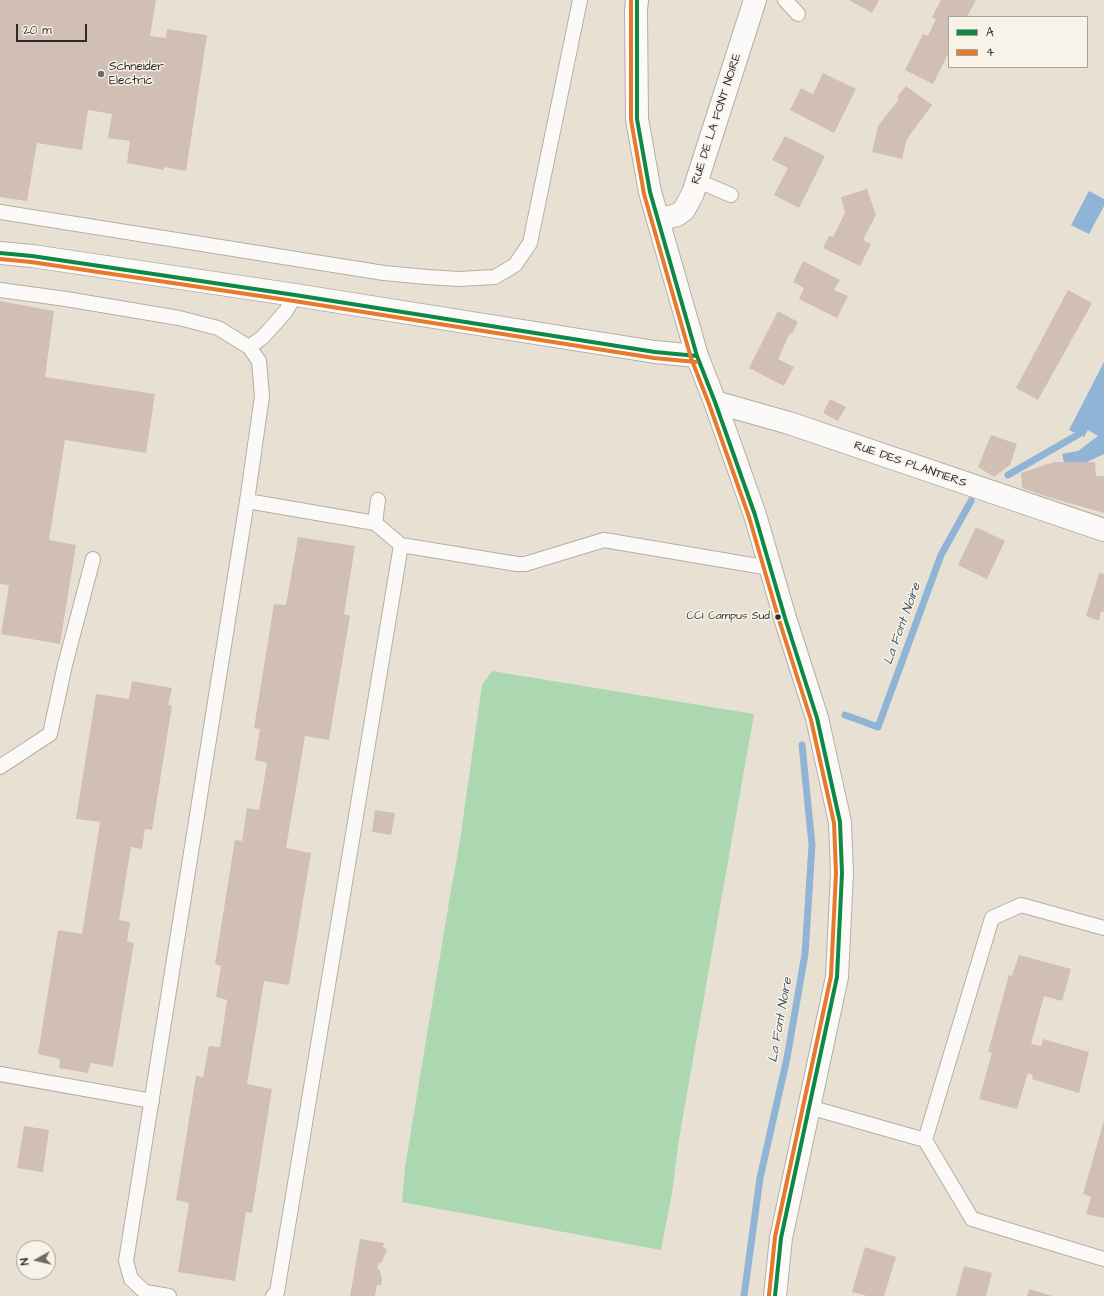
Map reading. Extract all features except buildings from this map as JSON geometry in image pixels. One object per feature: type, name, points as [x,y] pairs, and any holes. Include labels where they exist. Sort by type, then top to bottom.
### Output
[{"type":"street","points":[[637,0],[637,119],[650,192],[697,356],[755,515],[817,718],[840,822],[842,873],[837,977],[781,1238],[775,1296]]},
{"type":"street","name":"RUE DE LA FONT NOIRE","points":[[658,220],[677,215],[684,210],[693,194],[755,0]]},
{"type":"street","points":[[0,253],[32,256],[655,352],[697,356]]},
{"type":"street","name":"RUE DES PLANTIERS","points":[[715,402],[789,423],[1104,530]]},
{"type":"lane","points":[[0,212],[384,273],[427,278],[459,279],[495,277],[515,265],[530,243],[580,0]]},
{"type":"lane","points":[[785,0],[798,14]]},
{"type":"lane","points":[[698,181],[731,196]]},
{"type":"lane","points":[[0,290],[66,299],[178,318],[218,328],[249,347],[259,362],[262,396],[247,501],[126,1261],[131,1279],[145,1292],[169,1296]]},
{"type":"lane","points":[[249,347],[263,337],[286,310],[295,296]]},
{"type":"lane","points":[[375,523],[378,500]]},
{"type":"lane","points":[[247,501],[375,523],[401,545],[517,564],[525,564],[604,540],[770,568]]},
{"type":"lane","points":[[273,1296],[277,1292],[401,545]]},
{"type":"lane","points":[[0,767],[50,734],[93,559]]},
{"type":"lane","points":[[925,1140],[992,918],[1021,905],[1104,928]]},
{"type":"lane","points":[[0,1074],[152,1101]]},
{"type":"lane","points":[[809,1107],[925,1140],[972,1219],[1104,1259]]},
{"type":"green space","points":[[492,671],[754,714],[679,1139],[672,1193],[661,1250],[402,1202],[405,1167],[459,847],[482,685]]},
{"type":"water","points":[[1089,191],[1104,199],[1104,206],[1089,234],[1071,225]]},
{"type":"water","points":[[1104,362],[1104,454],[1087,462],[1064,462],[1062,454],[1078,451],[1098,436],[1088,430],[1084,437],[1069,430]]},
{"type":"waterway","name":"La Font Noire","points":[[1008,475],[1079,434],[1082,426]]},
{"type":"waterway","name":"La Font Noire","points":[[845,715],[878,727],[941,555],[971,501]]},
{"type":"waterway","name":"La Font Noire","points":[[744,1296],[760,1178],[787,1058],[805,954],[812,845],[802,745]]},
{"type":"transit line","name":"4","points":[[631,0],[631,120],[644,194],[691,358],[749,517],[779,620],[811,720],[834,823],[836,873],[831,976],[775,1237],[769,1295]]},
{"type":"transit line","name":"A","points":[[637,0],[637,119],[650,192],[697,356],[755,515],[785,618],[817,718],[840,822],[842,873],[837,977],[781,1238],[775,1296]]},
{"type":"transit line","name":"A","points":[[0,253],[32,256],[295,295],[655,352],[697,356]]},
{"type":"transit line","name":"4","points":[[0,259],[31,262],[294,301],[654,358],[696,362]]},
{"type":"place","name":"Schneider Electric","points":[[101,74]]},
{"type":"place","name":"CCI Campus Sud","points":[[778,617]]}]
